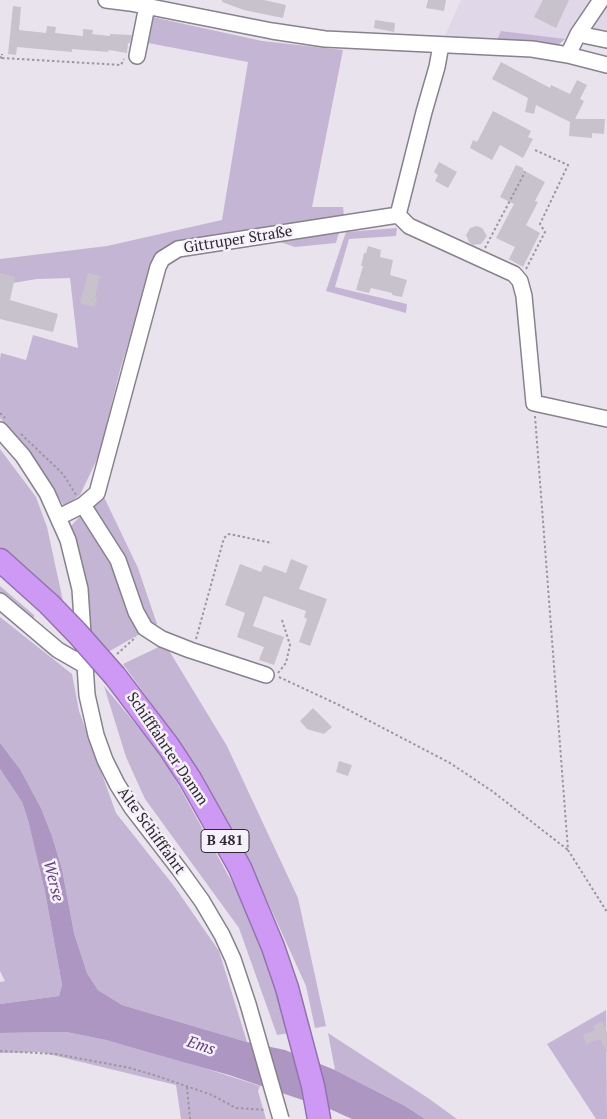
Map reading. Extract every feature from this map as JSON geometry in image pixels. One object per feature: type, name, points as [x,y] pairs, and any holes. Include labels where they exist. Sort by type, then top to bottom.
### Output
[{"type":"highway","name":"Schifffahrter Damm","points":[[0,560],[49,604],[78,634],[116,665],[210,813],[240,868],[273,947],[298,1026],[320,1119]]},
{"type":"street","points":[[116,0],[272,31],[325,39],[532,48],[607,65]]},
{"type":"street","points":[[568,55],[578,34],[601,0]]},
{"type":"street","points":[[137,56],[147,6]]},
{"type":"street","points":[[578,34],[607,40]]},
{"type":"street","points":[[441,45],[439,61],[398,215],[409,226],[514,274],[520,281],[524,296],[534,403],[607,419]]},
{"type":"street","name":"Gittruper Straße","points":[[59,517],[83,505],[97,493],[162,258],[178,249],[398,215]]},
{"type":"street","name":"Alte Schifffahrt","points":[[4,425],[48,493],[70,548],[80,589],[84,665],[90,716],[105,760],[132,808],[202,901],[222,935],[233,959],[248,1004],[275,1115]]},
{"type":"street","points":[[83,505],[118,560],[136,612],[145,628],[162,639],[190,650],[266,675]]},
{"type":"street","points":[[0,601],[58,650],[84,665]]},
{"type":"path","points":[[2,56],[121,65],[126,56],[137,56]]},
{"type":"path","points":[[520,281],[545,232],[540,224],[568,165],[535,150]]},
{"type":"path","points":[[480,259],[525,172]]},
{"type":"path","points":[[534,403],[568,850]]},
{"type":"path","points":[[0,413],[4,425]]},
{"type":"path","points":[[21,433],[63,474],[83,505]]},
{"type":"path","points":[[190,650],[196,637],[224,538],[229,534],[272,543]]},
{"type":"path","points":[[282,620],[290,644],[286,663],[281,671],[274,676],[339,705],[450,763],[492,792],[568,850],[607,912]]},
{"type":"path","points":[[116,665],[145,628]]},
{"type":"path","points":[[0,1051],[56,1054],[130,1068],[212,1095],[236,1108],[275,1115]]},
{"type":"path","points":[[187,1086],[190,1119]]},
{"type":"shaded area","points":[[461,0],[607,0],[607,49],[567,40],[501,31],[497,40],[445,36]]},
{"type":"shaded area","points":[[148,16],[262,41],[343,50],[312,207],[343,207],[344,216],[181,244],[147,281],[120,370],[99,455],[80,495],[64,506],[34,458],[0,418],[0,359],[1,353],[26,360],[33,335],[78,348],[70,278],[37,279],[0,285],[0,259],[107,246],[222,220],[248,62],[143,42]]},
{"type":"shaded area","points":[[501,31],[565,39],[556,47],[497,40]]},
{"type":"shaded area","points":[[397,228],[396,236],[349,239],[335,287],[407,304],[406,313],[326,291],[346,232]]},
{"type":"shaded area","points":[[339,232],[336,243],[295,247],[280,242],[283,237]]},
{"type":"shaded area","points":[[0,449],[36,497],[47,527],[63,601],[0,547]]},
{"type":"shaded area","points":[[102,493],[138,568],[157,624],[108,652],[88,630],[84,573],[70,527]]},
{"type":"shaded area","points":[[0,586],[34,615],[34,622],[0,593]]},
{"type":"shaded area","points":[[0,617],[72,674],[79,711],[116,813],[174,886],[219,951],[247,1042],[122,1005],[98,990],[87,973],[74,933],[62,869],[52,836],[41,808],[20,769],[0,743]]},
{"type":"shaded area","points":[[165,644],[227,746],[298,898],[326,1026],[315,1028],[306,986],[246,854],[182,746],[123,664]]},
{"type":"shaded area","points":[[104,686],[163,757],[254,922],[296,1032],[277,1035],[239,928],[145,799],[126,757]]},
{"type":"shaded area","points":[[0,769],[22,802],[28,820],[45,892],[62,985],[59,996],[0,1004],[0,982],[5,981],[0,971]]},
{"type":"shaded area","points":[[606,1010],[607,1119],[596,1119],[547,1044]]},
{"type":"shaded area","points":[[66,1032],[106,1040],[170,1057],[260,1086],[258,1091],[266,1119],[181,1119],[176,1085],[40,1052],[0,1053],[0,1033]]},
{"type":"shaded area","points":[[328,1033],[457,1119],[425,1119],[405,1106],[335,1070]]},
{"type":"water","points":[[0,743],[20,769],[41,808],[62,869],[74,933],[87,973],[98,990],[122,1005],[247,1042],[285,1050],[335,1070],[405,1106],[425,1119],[352,1119],[332,1110],[229,1075],[106,1040],[66,1032],[0,1033],[0,1004],[59,996],[62,985],[45,892],[28,820],[22,802],[0,769]]},
{"type":"building","points":[[222,0],[264,0],[286,5],[283,18],[244,10],[222,2]]},
{"type":"building","points":[[428,0],[446,0],[444,11],[426,8]]},
{"type":"building","points":[[543,0],[569,0],[556,28],[534,17]]},
{"type":"building","points":[[13,6],[21,7],[19,30],[46,33],[47,26],[56,27],[55,33],[83,36],[83,29],[93,30],[92,34],[110,36],[110,34],[132,35],[130,43],[128,43],[127,53],[109,50],[108,52],[72,49],[72,52],[17,47],[16,55],[8,54]]},
{"type":"building","points":[[375,20],[395,23],[394,32],[374,28]]},
{"type":"building","points":[[501,62],[550,88],[551,85],[570,94],[577,80],[587,85],[580,99],[584,101],[575,119],[605,119],[604,134],[592,133],[592,138],[569,136],[570,122],[536,105],[534,114],[525,112],[528,98],[492,79]]},
{"type":"building","points":[[493,111],[531,131],[528,137],[533,139],[523,158],[500,145],[492,160],[470,148],[473,140],[477,142]]},
{"type":"building","points":[[439,162],[457,172],[448,188],[435,181],[438,175],[434,172]]},
{"type":"building","points":[[516,165],[545,182],[535,201],[538,202],[526,225],[540,233],[523,267],[509,259],[515,247],[496,238],[514,204],[500,197]]},
{"type":"building","points":[[477,226],[482,228],[487,236],[481,244],[473,245],[469,242],[466,235],[470,228]]},
{"type":"building","points":[[368,246],[381,250],[380,257],[393,260],[390,275],[407,280],[402,297],[371,288],[369,293],[356,290],[363,266],[361,266],[364,253],[366,253]]},
{"type":"building","points":[[0,273],[15,277],[10,300],[58,314],[53,332],[0,319]]},
{"type":"building","points":[[88,273],[100,276],[94,307],[80,303]]},
{"type":"building","points":[[291,559],[308,566],[299,589],[327,599],[310,646],[299,642],[307,619],[304,617],[306,611],[264,596],[253,626],[284,637],[274,665],[259,660],[264,647],[237,637],[245,613],[225,605],[240,564],[261,572],[264,565],[286,573]]},
{"type":"building","points":[[313,708],[332,727],[324,734],[307,729],[300,721]]},
{"type":"building","points":[[339,761],[352,765],[348,776],[336,772]]},
{"type":"building","points":[[602,1021],[607,1032],[607,1053],[600,1039],[586,1044],[583,1035],[595,1030],[593,1026]]},
{"type":"water label","name":"Werse","points":[[53,881]]},
{"type":"water label","name":"Ems","points":[[201,1046]]}]
